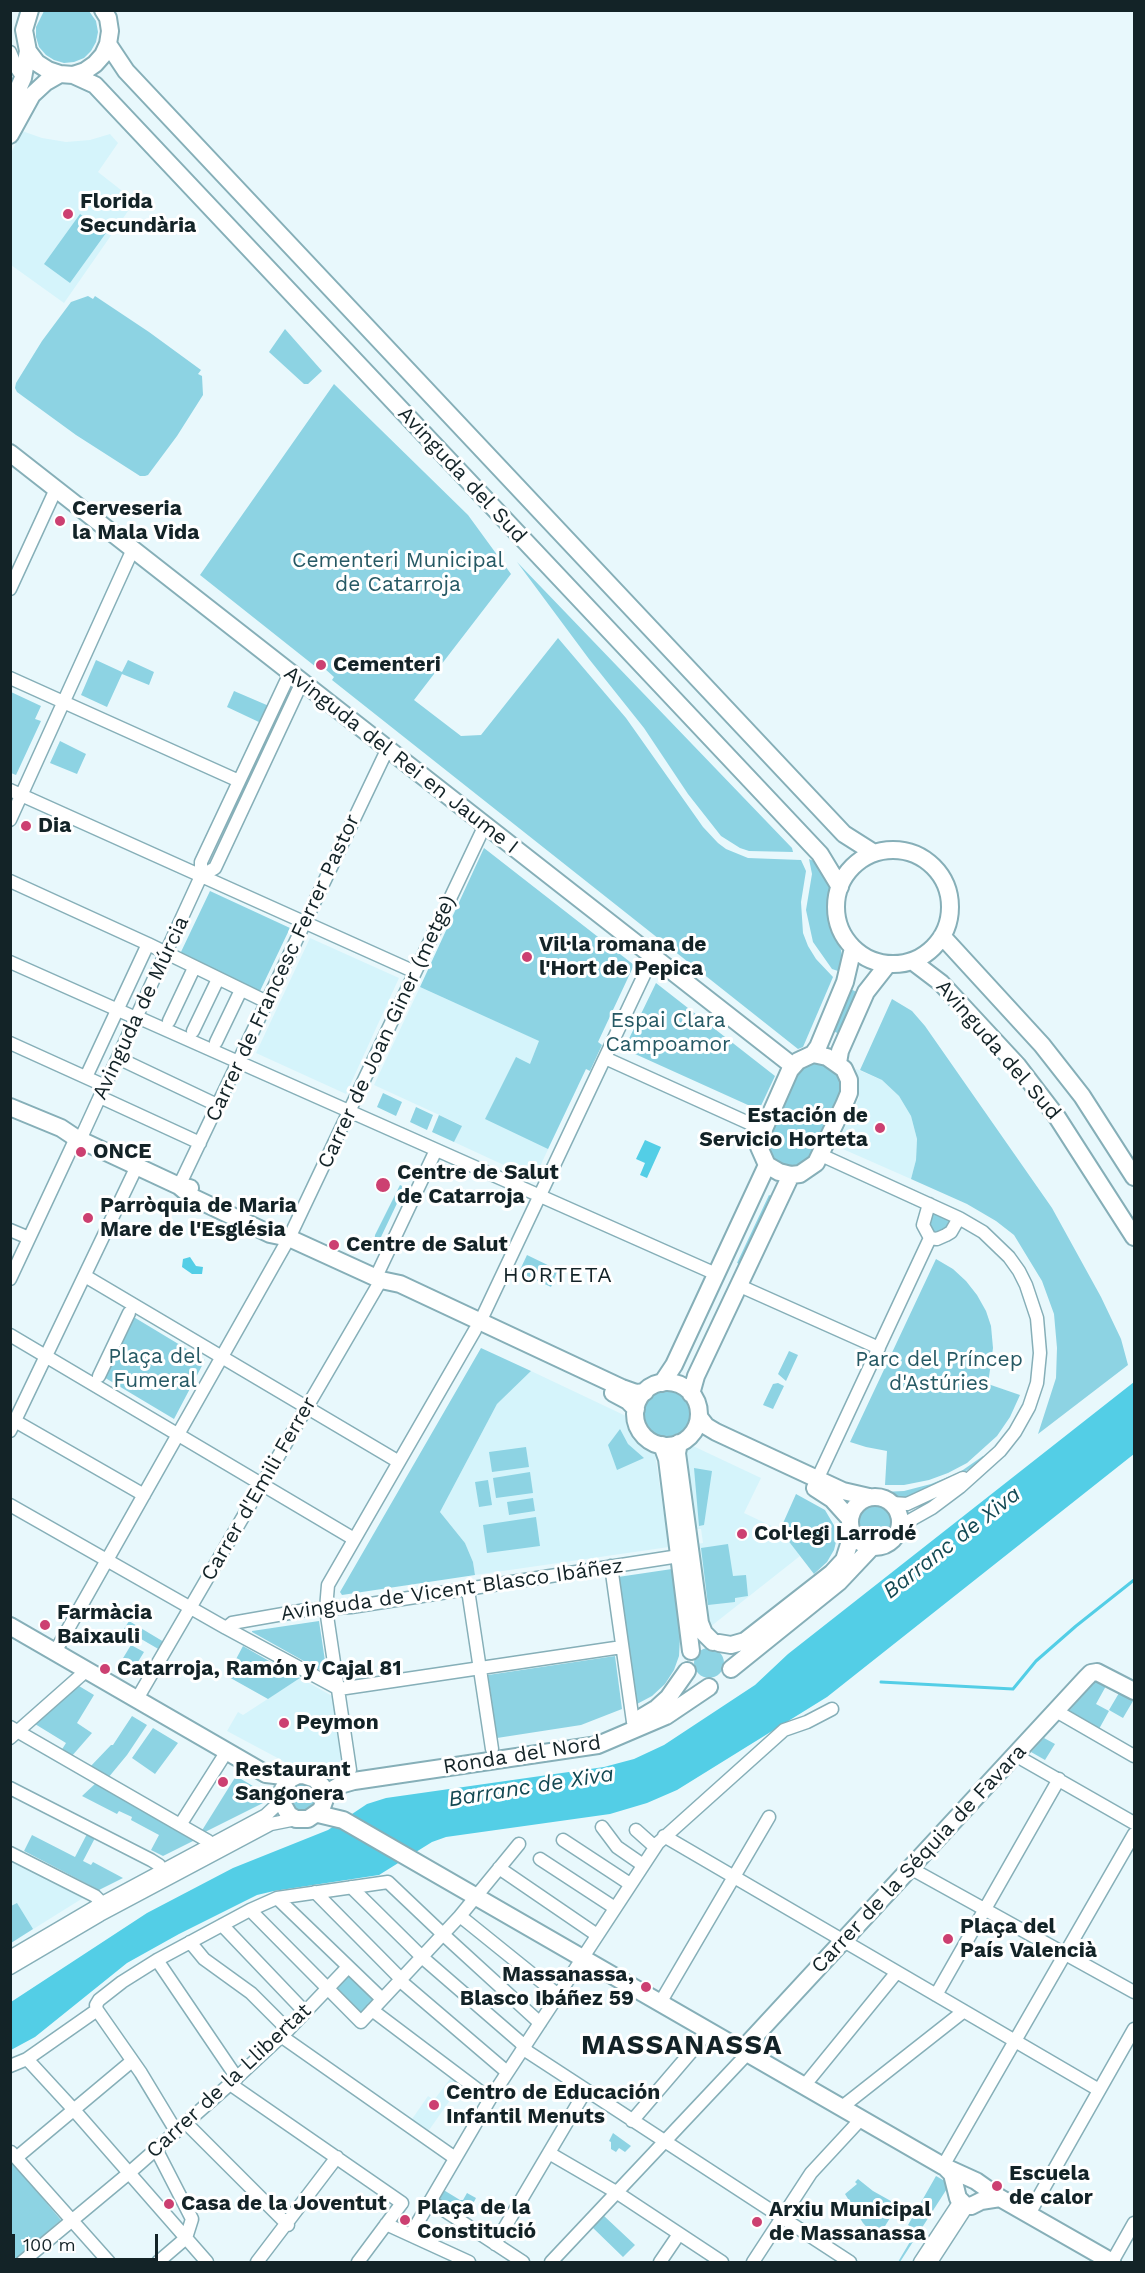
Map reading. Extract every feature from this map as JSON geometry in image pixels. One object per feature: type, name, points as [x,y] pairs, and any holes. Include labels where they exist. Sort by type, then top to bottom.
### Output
[{"type":"street","points":[[10,135],[32,95],[46,82],[67,74],[85,71],[103,55],[110,31],[108,18],[103,10]]},
{"type":"street","points":[[10,107],[23,78],[28,51],[24,30],[26,13]]},
{"type":"street","name":"Avinguda del Sud","points":[[108,44],[126,71],[844,834],[874,853]]},
{"type":"street","name":"Avinguda del Sud","points":[[28,51],[38,63],[48,70],[67,74],[95,85],[820,854],[840,887]]},
{"type":"street","points":[[10,52],[23,78]]},
{"type":"street","name":"Avinguda del Rei en Jaume I","points":[[10,453],[792,1066]]},
{"type":"street","points":[[10,589],[14,571],[56,489]]},
{"type":"street","points":[[10,820],[16,793],[63,702],[132,549]]},
{"type":"street","name":"Avinguda de Múrcia","points":[[10,1278],[118,1058],[201,876],[201,862],[239,781],[296,677]]},
{"type":"street","name":"Avinguda de Múrcia","points":[[201,876],[215,867],[296,677]]},
{"type":"street","points":[[10,678],[239,781]]},
{"type":"street","name":"Carrer de Francesc Ferrer Pastor","points":[[179,1186],[387,750]]},
{"type":"street","points":[[16,793],[415,972]]},
{"type":"street","name":"Carrer de Joan Giner (metge)","points":[[55,1652],[289,1238],[484,825]]},
{"type":"street","points":[[893,850],[912,853],[929,862],[942,877],[948,891],[950,906],[948,922],[942,936],[929,951],[912,961],[888,964],[869,959],[853,948],[843,935],[837,920],[836,903],[840,887],[848,873],[859,861],[874,853],[893,850]]},
{"type":"street","points":[[10,881],[166,952],[194,968],[267,1002]]},
{"type":"street","name":"Avinguda del Sud","points":[[942,936],[1042,1045],[1082,1096],[1134,1177]]},
{"type":"street","name":"Avinguda de Múrcia","points":[[86,1077],[148,944]]},
{"type":"street","points":[[813,1054],[827,1057],[838,1063],[847,1074],[849,1092],[820,1155],[809,1169],[800,1174],[791,1175],[767,1165],[759,1148],[762,1129],[792,1066],[813,1054],[818,1047],[845,982],[853,948]]},
{"type":"street","points":[[350,1770],[326,1609],[328,1585],[478,1326],[653,956]]},
{"type":"street","name":"Avinguda del Sud","points":[[912,961],[941,982],[1018,1066],[1057,1117],[1134,1237]]},
{"type":"street","points":[[10,962],[716,1274]]},
{"type":"street","points":[[838,1063],[840,1051],[866,992],[888,964]]},
{"type":"street","points":[[169,1021],[194,968]]},
{"type":"street","points":[[194,1031],[218,979]]},
{"type":"street","points":[[216,1042],[241,990]]},
{"type":"street","points":[[10,1043],[86,1077],[102,1092],[200,1143]]},
{"type":"street","points":[[118,1058],[217,1105]]},
{"type":"street","points":[[605,1058],[762,1129]]},
{"type":"street","points":[[10,1107],[61,1128],[78,1139],[179,1186],[192,1197],[270,1234],[289,1238],[379,1279],[400,1284],[478,1326],[618,1395],[636,1408]]},
{"type":"street","points":[[10,1117],[58,1136],[78,1139]]},
{"type":"street","name":"Carrer d'Emili Ferrer","points":[[137,1699],[308,1406],[379,1279],[436,1150]]},
{"type":"street","points":[[820,1155],[977,1227],[994,1241],[1019,1271],[1032,1301],[1040,1336],[1039,1370],[1029,1407],[1005,1445],[984,1465],[960,1487],[932,1508],[900,1526],[893,1540],[880,1547],[872,1547],[858,1542],[832,1499],[815,1483],[706,1426],[699,1417],[698,1407],[691,1394],[682,1386],[662,1383],[645,1392],[636,1408],[636,1419],[641,1432],[652,1442],[678,1441],[702,1436],[815,1483],[869,1497],[881,1497],[892,1503],[903,1504],[927,1496],[984,1465]]},
{"type":"street","points":[[662,1383],[674,1365],[767,1165]]},
{"type":"street","points":[[137,1166],[13,1426],[144,1495]]},
{"type":"street","points":[[691,1394],[692,1384],[791,1175]]},
{"type":"street","points":[[929,1204],[923,1225],[930,1238]]},
{"type":"street","points":[[930,1238],[936,1239],[946,1235],[959,1218]]},
{"type":"street","points":[[10,1230],[29,1238]]},
{"type":"street","points":[[815,1483],[930,1238]]},
{"type":"street","points":[[85,1276],[308,1406],[399,1462]]},
{"type":"street","points":[[740,1286],[879,1348]]},
{"type":"street","points":[[99,1376],[129,1312]]},
{"type":"street","points":[[478,1326],[622,1388],[636,1393],[645,1392]]},
{"type":"street","points":[[10,1335],[354,1539]]},
{"type":"street","points":[[691,1651],[667,1459],[678,1441],[699,1417]]},
{"type":"street","points":[[678,1441],[677,1453],[700,1623],[704,1633],[729,1655],[731,1669]]},
{"type":"street","points":[[869,1497],[856,1505],[844,1560],[832,1573],[745,1641],[731,1646],[701,1643],[691,1651],[686,1663],[687,1671],[695,1682],[709,1687],[723,1682],[731,1669],[839,1582],[872,1547]]},
{"type":"street","points":[[892,1503],[897,1510],[900,1526]]},
{"type":"street","points":[[10,1505],[190,1608],[339,1689],[622,1647]]},
{"type":"street","name":"Avinguda de Vicent Blasco Ibáñez","points":[[226,1628],[232,1623],[306,1610],[468,1590],[478,1586],[679,1556]]},
{"type":"street","points":[[611,1566],[633,1722]]},
{"type":"street","points":[[468,1590],[492,1749]]},
{"type":"street","points":[[10,1626],[266,1774],[308,1775],[322,1797],[340,1817],[1112,2262],[1134,2223]]},
{"type":"street","points":[[87,1670],[13,1732],[208,1841],[211,1846]]},
{"type":"street","name":"Ronda del Nord","points":[[322,1797],[350,1770],[594,1736],[644,1717],[668,1698],[687,1671]]},
{"type":"street","name":"Carrer de la Séquia de Favara","points":[[745,2052],[844,1940],[1091,1673],[1097,1672],[1134,1691]]},
{"type":"street","name":"Ronda del Nord","points":[[322,1797],[340,1785],[354,1781],[598,1745],[666,1716],[709,1687]]},
{"type":"street","points":[[415,2237],[420,2219],[490,2099],[655,1847],[664,1836],[784,1730],[807,1722],[832,1709]]},
{"type":"street","points":[[1056,1710],[1134,1756]]},
{"type":"street","points":[[180,1825],[227,1751]]},
{"type":"street","points":[[1016,1755],[1134,1822]]},
{"type":"street","points":[[266,1774],[281,1798],[284,1809],[296,1818]]},
{"type":"street","points":[[10,1957],[102,1903],[266,1815],[281,1798],[286,1783],[296,1776]]},
{"type":"street","points":[[936,1995],[1059,1779]]},
{"type":"street","points":[[340,1785],[336,1800],[340,1817]]},
{"type":"street","points":[[10,1788],[151,1860],[163,1871]]},
{"type":"street","points":[[10,1968],[100,1915],[271,1824],[296,1818],[308,1819],[322,1797]]},
{"type":"street","points":[[660,2003],[769,1817]]},
{"type":"street","points":[[602,1827],[617,1846],[643,1865]]},
{"type":"street","points":[[636,1830],[655,1847]]},
{"type":"street","points":[[943,2166],[1134,1834]]},
{"type":"street","points":[[664,1836],[1100,2090]]},
{"type":"street","points":[[563,1839],[630,1884]]},
{"type":"street","points":[[250,1910],[361,2022],[423,1958],[477,1897],[519,1844]]},
{"type":"street","points":[[10,1853],[92,1894],[102,1903]]},
{"type":"street","points":[[540,1859],[615,1908]]},
{"type":"street","points":[[499,1868],[597,1935]]},
{"type":"street","points":[[910,1868],[986,1908],[1134,1992]]},
{"type":"street","points":[[288,2224],[181,2127],[97,2010],[96,2005],[99,2000],[157,1960],[277,1898],[388,1882],[540,2023]]},
{"type":"street","points":[[351,1887],[423,1958],[524,2048],[850,2262]]},
{"type":"street","points":[[315,1892],[404,1984],[507,2072]]},
{"type":"street","points":[[277,1898],[382,2000]]},
{"type":"street","points":[[460,1916],[558,1995]]},
{"type":"street","points":[[222,1925],[305,2012]]},
{"type":"street","points":[[190,1942],[199,1954],[250,1993],[284,2033],[455,2158]]},
{"type":"street","points":[[157,1960],[233,2081],[402,2203],[404,2210],[420,2219]]},
{"type":"street","name":"Carrer de la Llibertat","points":[[22,2262],[129,2174],[233,2081],[284,2033],[348,1967]]},
{"type":"street","points":[[804,2086],[897,1972]]},
{"type":"street","points":[[10,2066],[27,2059],[97,2010]]},
{"type":"street","points":[[372,2010],[490,2099]]},
{"type":"street","points":[[842,2107],[964,2011]]},
{"type":"street","points":[[1029,2214],[1134,2029]]},
{"type":"street","points":[[632,2121],[709,2031]]},
{"type":"street","points":[[551,2262],[745,2052]]},
{"type":"street","points":[[27,2059],[74,2109],[207,2262]]},
{"type":"street","points":[[109,2262],[13,2155],[132,2061]]},
{"type":"street","points":[[495,2244],[586,2090]]},
{"type":"street","points":[[753,2262],[811,2173],[861,2119]]},
{"type":"street","points":[[156,2149],[192,2219],[186,2238],[158,2262]]},
{"type":"street","points":[[549,2153],[616,2192],[722,2262]]},
{"type":"street","points":[[257,2262],[337,2157]]},
{"type":"street","points":[[943,2166],[952,2174],[967,2199]]},
{"type":"street","points":[[920,2262],[967,2199],[983,2193],[975,2181]]},
{"type":"street","points":[[967,2199],[1000,2198]]},
{"type":"street","points":[[931,2262],[967,2199]]},
{"type":"street","points":[[430,2201],[524,2262]]},
{"type":"street","points":[[358,2262],[402,2203]]},
{"type":"street","points":[[383,2228],[415,2237],[469,2262]]},
{"type":"street","points":[[660,2262],[679,2234]]},
{"type":"shaded area","name":"Florida Secundària","points":[[22,131],[42,138],[66,142],[90,140],[110,134],[118,143],[98,172],[135,201],[64,303],[11,265],[10,155]]},
{"type":"shaded area","points":[[310,938],[399,978],[346,1094],[256,1053]]},
{"type":"shaded area","points":[[420,987],[540,1041],[578,1086],[534,1179],[454,1142],[461,1125],[374,1085]]},
{"type":"shaded area","name":"Estación de Servicio Horteta","points":[[856,1069],[882,1080],[899,1096],[911,1116],[917,1139],[916,1160],[911,1179],[836,1146],[859,1098]]},
{"type":"shaded area","points":[[531,1371],[626,1416],[633,1439],[643,1449],[655,1454],[669,1547],[475,1575],[473,1562],[465,1543],[440,1512],[497,1404]]},
{"type":"shaded area","name":"Col·legi Larrodé","points":[[693,1446],[761,1478],[744,1513],[780,1530],[800,1556],[710,1627],[697,1544],[703,1543],[701,1529],[695,1529],[685,1451]]},
{"type":"shaded area","name":"Peymon","points":[[300,1678],[332,1696],[341,1761],[326,1770],[285,1762],[227,1731],[238,1712],[243,1715]]},
{"type":"shaded area","points":[[11,1861],[83,1898],[11,1943]]},
{"type":"shaded area","name":"Centro de Educación Infantil Menuts","points":[[452,2076],[462,2083],[427,2133],[410,2122],[428,2096],[434,2100]]},
{"type":"green space","points":[[44,11],[89,11],[96,21],[98,32],[96,42],[84,58],[64,63],[46,55],[39,47],[36,27]]},
{"type":"green space","points":[[80,214],[106,233],[70,283],[44,264]]},
{"type":"green space","points":[[88,296],[93,299],[95,296],[201,370],[198,374],[202,376],[203,395],[177,436],[145,476],[140,476],[76,435],[17,392],[15,388],[42,341],[71,302]]},
{"type":"green space","points":[[285,329],[322,371],[308,384],[304,384],[269,352]]},
{"type":"green space","name":"Cementeri Municipal de Catarroja","points":[[334,384],[468,515],[511,574],[414,700],[461,736],[481,735],[558,638],[626,718],[703,827],[718,843],[748,858],[801,860],[806,871],[801,902],[803,933],[816,959],[833,977],[803,1047],[798,1049],[332,680],[334,677],[324,668],[321,671],[200,575]]},
{"type":"green space","points":[[517,562],[792,848],[793,852],[749,851],[721,836],[688,794],[644,728]]},
{"type":"green space","points":[[96,660],[122,672],[128,660],[154,672],[149,685],[122,674],[107,707],[81,695]]},
{"type":"green space","points":[[234,691],[269,706],[261,723],[227,707]]},
{"type":"green space","points":[[11,692],[41,706],[35,719],[41,721],[16,775],[11,773]]},
{"type":"green space","points":[[60,741],[86,754],[77,774],[50,763]]},
{"type":"green space","points":[[484,848],[634,965],[598,1042],[602,1045],[590,1071],[586,1069],[548,1149],[485,1119],[516,1057],[530,1064],[539,1041],[420,987]]},
{"type":"green space","points":[[809,859],[819,863],[830,885],[830,916],[841,950],[843,962],[841,972],[832,969],[813,942],[806,910],[812,874]]},
{"type":"green space","points":[[210,891],[290,928],[260,991],[180,954]]},
{"type":"green space","name":"Espai Clara Campoamor","points":[[656,983],[775,1076],[759,1110],[624,1049]]},
{"type":"green space","points":[[848,988],[859,993],[840,1034],[830,1030]]},
{"type":"green space","points":[[892,999],[912,1011],[925,1026],[1052,1208],[1101,1297],[1121,1339],[1128,1365],[1038,1434],[1056,1378],[1057,1348],[1054,1314],[1042,1281],[1014,1235],[967,1204],[911,1179],[916,1160],[917,1139],[911,1116],[899,1096],[882,1080],[860,1070]]},
{"type":"green space","points":[[821,1060],[839,1073],[843,1089],[814,1154],[799,1167],[784,1167],[769,1156],[765,1139],[795,1073],[804,1064]]},
{"type":"green space","points":[[383,1093],[402,1102],[396,1116],[377,1107]]},
{"type":"green space","points":[[416,1107],[433,1115],[427,1130],[410,1122]]},
{"type":"green space","points":[[439,1115],[462,1126],[454,1142],[432,1132]]},
{"type":"green space","points":[[400,1185],[402,1186],[401,1195],[374,1247],[375,1235]]},
{"type":"green space","points":[[769,1195],[774,1197],[742,1265],[737,1263]]},
{"type":"green space","points":[[931,1209],[954,1220],[952,1224],[938,1233],[931,1230],[927,1215]]},
{"type":"green space","points":[[527,1255],[558,1270],[551,1287],[519,1272]]},
{"type":"green space","name":"Parc del Príncep d'Astúries","points":[[936,1259],[953,1269],[966,1281],[986,1311],[991,1326],[993,1348],[988,1384],[1020,1395],[1010,1417],[997,1436],[967,1463],[929,1480],[904,1485],[885,1485],[887,1451],[850,1442]]},
{"type":"green space","name":"Plaça del Fumeral","points":[[132,1316],[205,1360],[174,1419],[102,1376]]},
{"type":"green space","points":[[481,1348],[531,1371],[497,1404],[440,1512],[465,1543],[473,1562],[475,1575],[342,1595],[340,1592]]},
{"type":"green space","points":[[789,1351],[798,1355],[786,1381],[778,1374]]},
{"type":"green space","points":[[778,1383],[784,1386],[773,1409],[763,1405],[773,1384]]},
{"type":"green space","points":[[662,1389],[672,1389],[685,1396],[692,1409],[692,1419],[685,1432],[672,1439],[662,1439],[653,1435],[646,1428],[642,1419],[642,1409],[646,1400],[653,1393]]},
{"type":"green space","points":[[620,1429],[628,1444],[644,1458],[617,1470],[608,1445]]},
{"type":"green space","points":[[526,1447],[529,1467],[492,1472],[489,1452]]},
{"type":"green space","points":[[983,1456],[985,1457],[981,1461],[960,1475],[907,1500],[894,1499],[881,1492],[904,1491],[931,1484],[960,1472]]},
{"type":"green space","points":[[694,1468],[712,1471],[704,1525],[699,1526]]},
{"type":"green space","points":[[530,1472],[533,1493],[496,1498],[493,1478]]},
{"type":"green space","points":[[488,1480],[492,1505],[479,1507],[475,1482]]},
{"type":"green space","points":[[796,1494],[825,1510],[835,1527],[837,1538],[834,1550],[827,1562],[814,1574],[780,1530]]},
{"type":"green space","points":[[533,1498],[535,1511],[509,1515],[507,1502]]},
{"type":"green space","points":[[875,1503],[888,1509],[894,1522],[888,1535],[875,1541],[862,1535],[856,1522],[862,1509]]},
{"type":"green space","points":[[536,1517],[540,1546],[487,1553],[483,1525]]},
{"type":"green space","points":[[728,1544],[733,1576],[746,1575],[748,1596],[735,1598],[735,1602],[708,1605],[701,1548]]},
{"type":"green space","points":[[672,1569],[680,1637],[679,1656],[665,1684],[652,1696],[637,1704],[618,1577]]},
{"type":"green space","points":[[129,1621],[164,1642],[160,1650],[124,1629]]},
{"type":"green space","points":[[319,1621],[327,1674],[252,1632],[252,1631]]},
{"type":"green space","points":[[131,1645],[144,1652],[130,1675],[117,1668]]},
{"type":"green space","points":[[243,1646],[300,1678],[268,1699],[227,1676]]},
{"type":"green space","points":[[709,1648],[720,1652],[724,1663],[720,1674],[709,1678],[698,1674],[694,1663],[698,1652]]},
{"type":"green space","points":[[615,1656],[622,1709],[581,1725],[497,1738],[488,1675]]},
{"type":"green space","points":[[1096,1681],[1106,1686],[1096,1704],[1109,1711],[1099,1729],[1068,1712]]},
{"type":"green space","points":[[79,1686],[94,1695],[77,1723],[92,1733],[71,1757],[61,1751],[66,1743],[35,1724]]},
{"type":"green space","points":[[1119,1693],[1133,1701],[1123,1718],[1109,1710]]},
{"type":"green space","points":[[132,1716],[147,1725],[108,1778],[89,1768],[113,1745]]},
{"type":"green space","points":[[153,1728],[178,1743],[155,1774],[132,1758]]},
{"type":"green space","points":[[1044,1738],[1055,1744],[1045,1760],[1031,1752]]},
{"type":"green space","points":[[236,1776],[268,1795],[263,1803],[201,1832]]},
{"type":"green space","points":[[313,1781],[320,1802],[302,1814],[288,1805],[291,1784]]},
{"type":"green space","points":[[96,1783],[195,1840],[163,1856],[151,1850],[159,1835],[131,1820],[132,1817],[119,1811],[117,1814],[82,1796]]},
{"type":"green space","points":[[87,1834],[95,1838],[83,1861],[91,1865],[93,1862],[123,1878],[99,1890],[24,1851],[32,1835],[75,1857]]},
{"type":"green space","points":[[17,1903],[33,1929],[11,1943],[11,1906]]},
{"type":"green space","points":[[344,1968],[378,2000],[362,2016],[328,1984]]},
{"type":"green space","points":[[613,2133],[631,2146],[625,2152],[619,2148],[616,2152],[611,2149],[609,2141]]},
{"type":"green space","points":[[11,2161],[61,2220],[10,2262]]},
{"type":"green space","points":[[936,2176],[950,2184],[898,2262],[917,2230],[908,2225]]},
{"type":"green space","points":[[858,2179],[873,2191],[898,2205],[877,2239],[863,2223],[845,2194],[857,2184],[855,2182]]},
{"type":"green space","points":[[442,2189],[460,2200],[463,2200],[467,2193],[476,2198],[465,2219],[436,2200]]},
{"type":"green space","points":[[603,2215],[635,2245],[623,2257],[592,2227]]},
{"type":"water","points":[[645,1140],[661,1147],[647,1178],[640,1175],[645,1163],[636,1159]]},
{"type":"water","points":[[190,1257],[196,1266],[203,1267],[202,1274],[192,1274],[182,1267],[183,1259]]},
{"type":"water","name":"Barranc de Xiva","points":[[1134,1382],[1134,1454],[827,1697],[677,1790],[647,1803],[610,1814],[446,1837],[432,1842],[379,1875],[257,1895],[127,1963],[35,2037],[11,2050],[11,2002],[147,1913],[233,1868],[328,1830],[367,1804],[386,1798],[604,1767],[634,1759],[664,1745],[755,1685],[788,1654]]},
{"type":"waterway","points":[[881,1682],[1013,1689],[1036,1661],[1134,1580]]},
{"type":"place","name":"Florida Secundària","points":[[68,214]]},
{"type":"place","name":"Cerveseria la Mala Vida","points":[[60,521]]},
{"type":"place","name":"Cementeri","points":[[321,665]]},
{"type":"place","name":"Dia","points":[[26,826]]},
{"type":"place","name":"Vil·la romana de l'Hort de Pepica","points":[[527,957]]},
{"type":"place","name":"Estación de Servicio Horteta","points":[[880,1128]]},
{"type":"place","name":"ONCE","points":[[81,1152]]},
{"type":"place","name":"Centre de Salut de Catarroja","points":[[383,1185]]},
{"type":"place","name":"Parròquia de Maria Mare de l'Església","points":[[88,1218]]},
{"type":"place","name":"Centre de Salut","points":[[334,1245]]},
{"type":"place","name":"Col·legi Larrodé","points":[[742,1534]]},
{"type":"place","name":"Farmàcia Baixauli","points":[[45,1625]]},
{"type":"place","name":"Catarroja, Ramón y Cajal 81","points":[[105,1669]]},
{"type":"place","name":"Peymon","points":[[284,1723]]},
{"type":"place","name":"Restaurant Sangonera","points":[[223,1782]]},
{"type":"place","name":"Plaça del País Valencià","points":[[948,1939]]},
{"type":"place","name":"Massanassa, Blasco Ibáñez 59","points":[[646,1987]]},
{"type":"place","name":"Centro de Educación Infantil Menuts","points":[[434,2105]]},
{"type":"place","name":"Escuela de calor","points":[[997,2186]]},
{"type":"place","name":"Casa de la Joventut","points":[[169,2204]]},
{"type":"place","name":"Plaça de la Constitució","points":[[405,2220]]},
{"type":"place","name":"Arxiu Municipal de Massanassa","points":[[757,2222]]},
{"type":"district","name":"HORTETA","points":[[558,1276]]},
{"type":"district","name":"MASSANASSA","points":[[682,2046]]}]
